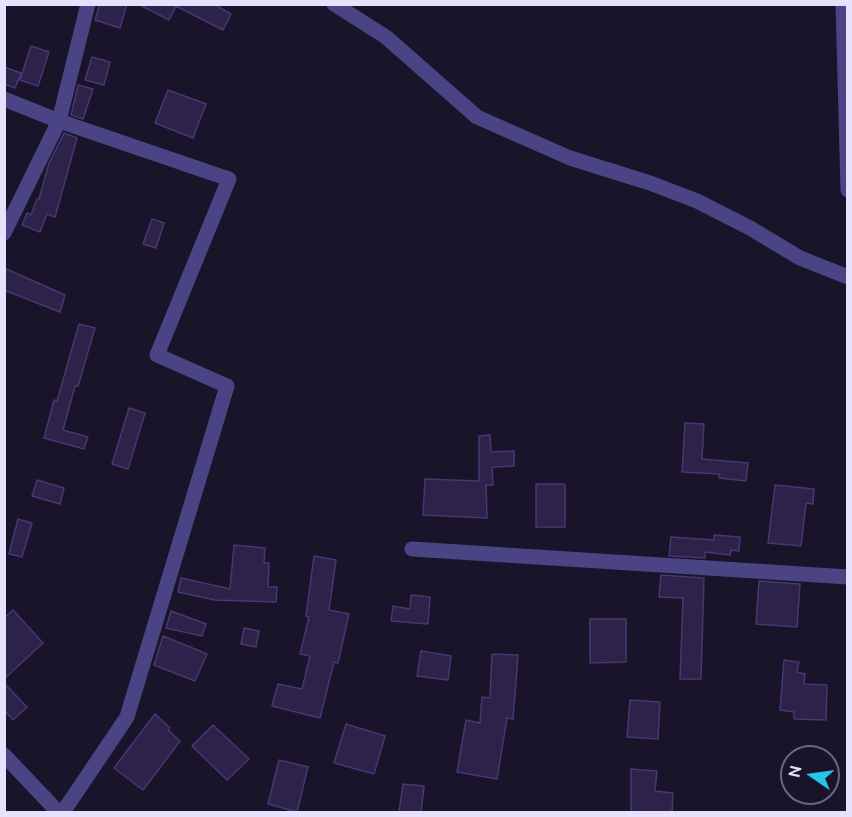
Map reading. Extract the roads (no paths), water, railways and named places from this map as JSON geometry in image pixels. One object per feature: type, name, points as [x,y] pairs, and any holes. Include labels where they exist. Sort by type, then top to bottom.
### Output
[{"type":"street","points":[[4,233],[59,121],[88,4]]},
{"type":"street","points":[[334,4],[386,37],[477,117],[570,158],[650,183],[697,201],[750,228],[800,258],[848,277]]},
{"type":"street","points":[[843,4],[848,190]]},
{"type":"street","points":[[4,99],[59,121],[229,180],[157,355],[226,386],[127,717],[63,813]]},
{"type":"street","points":[[412,549],[848,577]]},
{"type":"street","points":[[4,755],[58,813]]}]
